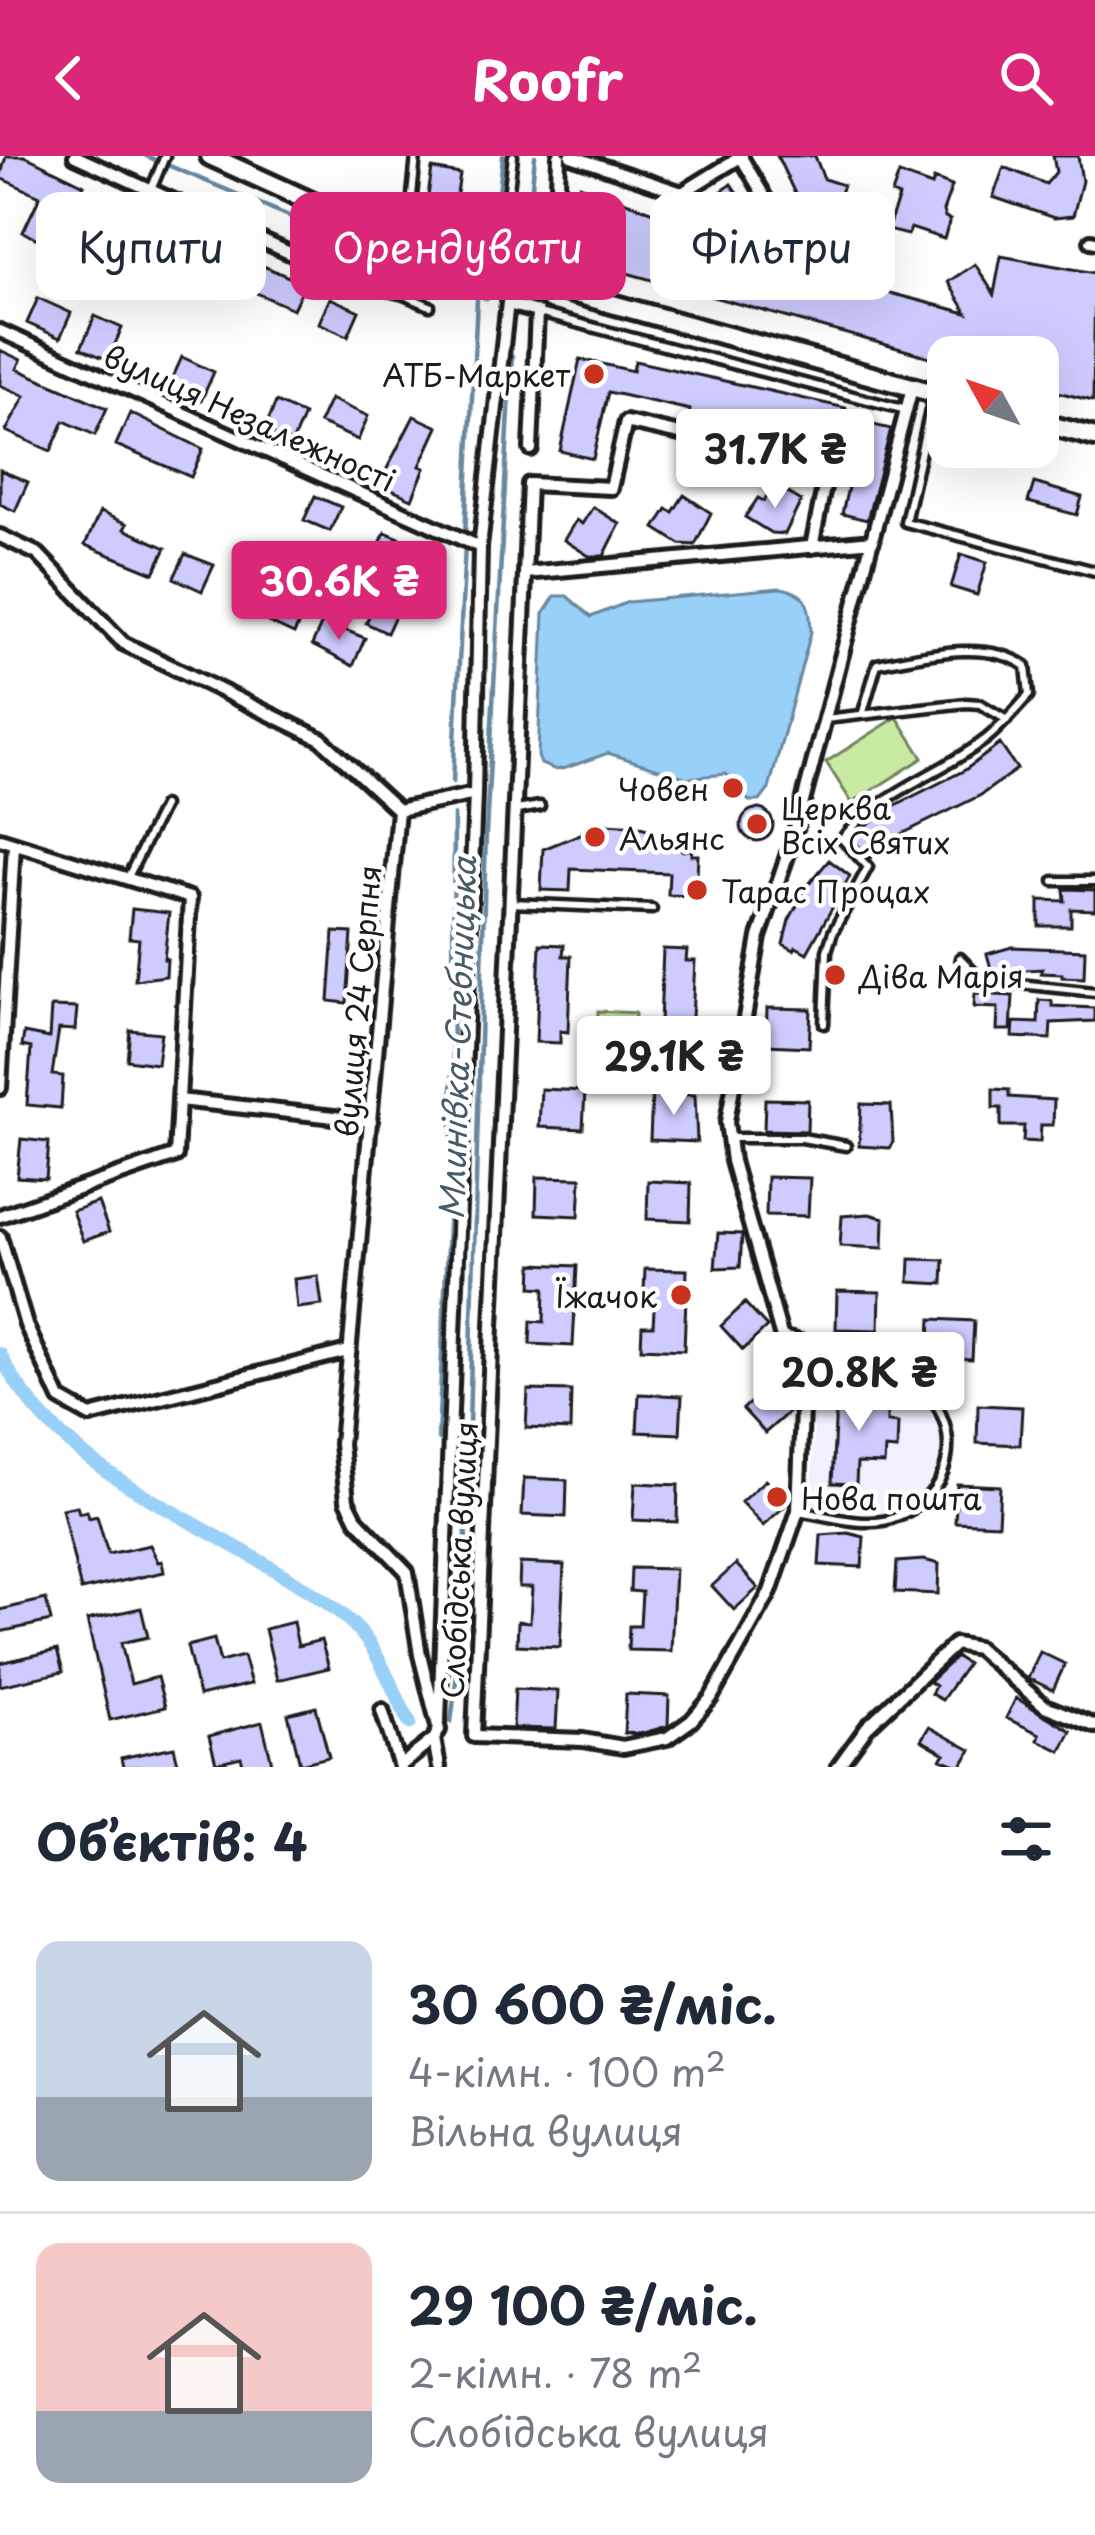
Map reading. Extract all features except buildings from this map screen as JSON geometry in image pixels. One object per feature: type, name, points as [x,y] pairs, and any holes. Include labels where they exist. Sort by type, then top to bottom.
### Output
[{"type":"main road","points":[[210,156],[294,192]]},
{"type":"main road","points":[[601,300],[927,392]]},
{"type":"main road","points":[[1059,428],[1095,437]]},
{"type":"street","points":[[75,156],[290,253]]},
{"type":"street","points":[[558,192],[559,156]]},
{"type":"street","points":[[571,156],[682,193],[741,156],[762,192]]},
{"type":"street","points":[[382,1710],[400,1767],[436,1734],[475,794],[480,547],[508,300]]},
{"type":"street","points":[[508,304],[537,312],[531,449]]},
{"type":"street","name":"вулиця Незалежності","points":[[0,331],[480,547]]},
{"type":"street","name":"Слобідська вулиця","points":[[812,547],[828,467],[626,422],[610,488],[530,484],[475,1736],[638,1747],[680,1731],[711,1698],[744,1644],[770,1592],[798,1511],[802,1409],[732,1161],[727,1122],[759,937],[794,836],[912,388]]},
{"type":"street","points":[[0,536],[38,554],[123,644],[321,739],[398,810],[475,794]]},
{"type":"street","points":[[526,573],[873,541]]},
{"type":"street","name":"вулиця 24 Серпня","points":[[398,810],[341,1444],[347,1501],[357,1520],[407,1572],[439,1767]]},
{"type":"street","points":[[0,839],[190,898],[176,1155],[0,1216]]},
{"type":"street","points":[[0,1088],[14,845]]},
{"type":"street","points":[[179,1100],[371,1120]]},
{"type":"street","points":[[0,1238],[26,1325],[60,1399],[90,1416],[348,1351]]},
{"type":"street","points":[[838,1767],[867,1727],[955,1644],[977,1648],[1046,1706],[1095,1726]]},
{"type":"lane","points":[[151,190],[165,156]]},
{"type":"lane","points":[[413,192],[416,156]]},
{"type":"lane","points":[[511,192],[513,156]]},
{"type":"lane","points":[[415,300],[430,307]]},
{"type":"lane","points":[[537,312],[906,410]]},
{"type":"lane","points":[[927,445],[905,521],[1095,571]]},
{"type":"lane","points":[[824,1024],[827,952],[868,867],[842,839],[859,818],[983,742],[1007,720],[1028,695],[1026,666],[992,653],[936,653],[877,664],[863,712]]},
{"type":"lane","points":[[825,718],[966,703],[998,712],[1007,720]]},
{"type":"lane","points":[[127,879],[163,806]]},
{"type":"lane","points":[[514,810],[540,806]]},
{"type":"lane","points":[[1054,881],[1095,881]]},
{"type":"lane","points":[[511,903],[652,908]]},
{"type":"lane","points":[[960,958],[981,980],[1095,992]]},
{"type":"lane","points":[[729,1138],[802,1138],[846,1146]]},
{"type":"lane","points":[[782,1335],[860,1355],[920,1383],[948,1422],[947,1463],[930,1499],[887,1521],[798,1511]]},
{"type":"shaded area","points":[[802,1355],[857,1359],[915,1388],[942,1425],[939,1464],[921,1496],[885,1515],[812,1506],[814,1423]]},
{"type":"green space","points":[[897,717],[923,758],[852,803],[826,762]]},
{"type":"green space","points":[[598,1011],[635,1013],[632,1065],[596,1063]]},
{"type":"water","points":[[780,588],[797,593],[806,602],[811,632],[769,789],[760,801],[749,801],[726,774],[687,778],[608,753],[556,770],[541,764],[544,613],[555,596],[567,596],[591,617],[628,602]]},
{"type":"waterway","points":[[146,156],[290,216]]},
{"type":"waterway","points":[[499,192],[503,156]]},
{"type":"waterway","name":"Млинівка-Стебницька","points":[[531,192],[535,156]]},
{"type":"waterway","points":[[465,535],[477,300]]},
{"type":"waterway","name":"Млинівка-Стебницька","points":[[451,1722],[458,1666],[456,1605],[465,1565],[486,833],[512,356]]},
{"type":"waterway","points":[[453,782],[465,545]]},
{"type":"waterway","points":[[438,1439],[452,1142],[454,815]]},
{"type":"waterway","points":[[0,1354],[24,1393],[86,1456],[344,1616],[375,1654],[410,1723]]},
{"type":"place","name":"АТБ-Маркет","points":[[594,374]]},
{"type":"place","name":"Човен","points":[[733,788]]},
{"type":"place","name":"Церква Всіх Святих","points":[[757,824]]},
{"type":"place","name":"Альянс","points":[[595,837]]},
{"type":"place","name":"Тарас Процах","points":[[697,890]]},
{"type":"place","name":"Діва Марія","points":[[835,975]]},
{"type":"place","name":"Їжачок","points":[[681,1295]]},
{"type":"place","name":"Нова пошта","points":[[777,1497]]}]
